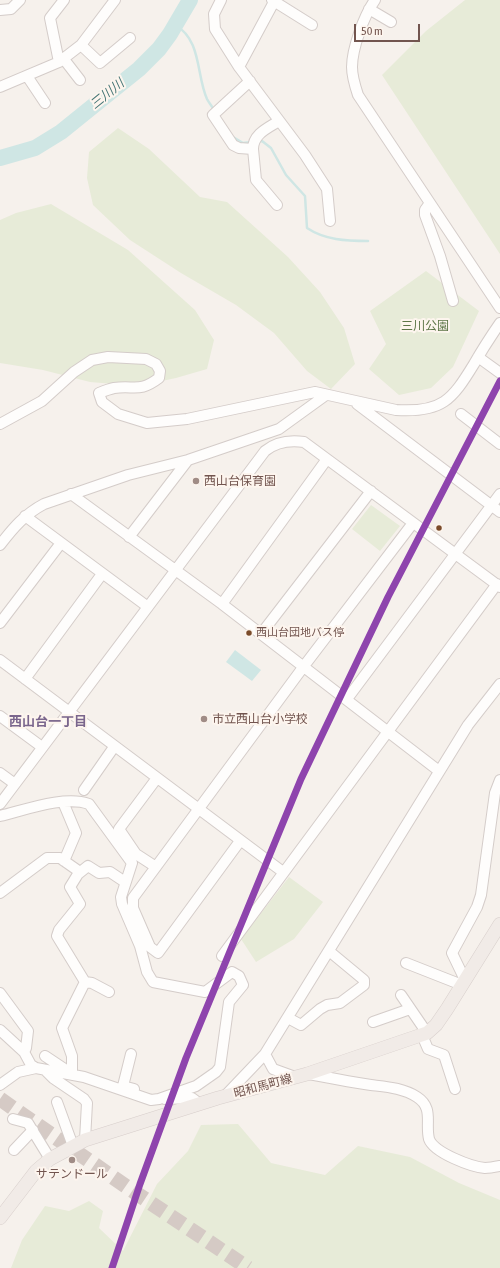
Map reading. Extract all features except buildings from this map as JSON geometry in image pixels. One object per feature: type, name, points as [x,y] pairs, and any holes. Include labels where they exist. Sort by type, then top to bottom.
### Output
[{"type":"main road","name":"昭和馬町線","points":[[0,1218],[36,1171],[50,1159],[85,1140],[200,1104],[301,1076],[424,1034],[436,1026],[500,924]]},
{"type":"street","points":[[0,10],[11,9],[20,0]]},
{"type":"street","points":[[63,0],[50,18],[61,60],[80,80]]},
{"type":"street","points":[[0,87],[61,60],[81,44],[116,0]]},
{"type":"street","points":[[221,0],[214,14],[215,29],[238,67],[250,81],[327,189],[330,197],[330,221]]},
{"type":"street","points":[[238,67],[274,0],[312,24]]},
{"type":"street","points":[[375,0],[369,9],[356,47],[352,67],[358,95],[500,308]]},
{"type":"street","points":[[369,9],[391,22]]},
{"type":"street","points":[[81,44],[100,63],[130,38]]},
{"type":"street","points":[[27,76],[45,104]]},
{"type":"street","points":[[250,81],[216,111],[233,145],[239,148],[255,143],[279,121]]},
{"type":"street","points":[[255,143],[256,180],[277,205]]},
{"type":"street","points":[[430,203],[425,210],[425,215],[440,256],[453,301]]},
{"type":"street","points":[[0,424],[42,401],[74,372],[92,360],[108,357],[146,359],[156,364],[160,371],[159,378],[148,386],[138,389],[114,388],[99,393],[102,402],[118,414],[147,423],[187,419],[315,392],[354,402],[402,410],[432,408],[457,392],[478,356],[500,323]]},
{"type":"street","points":[[478,356],[500,373]]},
{"type":"street","points":[[0,545],[17,523],[44,504],[128,475],[188,460],[279,429],[326,395]]},
{"type":"street","points":[[354,402],[500,512]]},
{"type":"street","points":[[461,414],[500,444]]},
{"type":"street","points":[[279,429],[282,443]]},
{"type":"street","points":[[0,804],[265,451],[270,447],[282,443],[304,442],[499,586],[283,872],[222,956]]},
{"type":"street","points":[[222,604],[327,459]]},
{"type":"street","points":[[129,537],[188,460]]},
{"type":"street","points":[[261,634],[371,491]]},
{"type":"street","points":[[71,494],[222,604],[439,771]]},
{"type":"street","points":[[347,699],[500,494]]},
{"type":"street","points":[[25,516],[148,607]]},
{"type":"street","points":[[240,841],[158,953],[150,947],[133,908],[132,898],[304,666],[413,523]]},
{"type":"street","points":[[0,623],[61,543]]},
{"type":"street","points":[[25,679],[102,574]]},
{"type":"street","points":[[0,660],[114,747],[283,872]]},
{"type":"street","points":[[224,1097],[265,1054],[468,725],[500,684]]},
{"type":"street","points":[[0,716],[42,747]]},
{"type":"street","points":[[84,790],[114,747]]},
{"type":"street","points":[[0,773],[15,784]]},
{"type":"street","points":[[156,778],[119,829],[136,854],[156,867]]},
{"type":"street","points":[[464,982],[452,953],[477,907],[481,895],[495,793],[500,780]]},
{"type":"street","points":[[0,816],[64,802],[80,800],[89,804],[95,810],[132,863],[120,897],[140,946],[147,972],[153,982],[205,992],[232,972],[237,974],[243,982],[243,985],[229,1002],[222,1060],[216,1072],[196,1086],[159,1099]]},
{"type":"street","points":[[64,802],[76,833],[64,861]]},
{"type":"street","points":[[0,893],[47,858],[60,858],[80,872]]},
{"type":"street","points":[[85,982],[57,936],[59,930],[80,904],[70,887],[80,872],[88,866],[99,873],[110,872],[125,882]]},
{"type":"street","points":[[288,1018],[301,1025],[320,1009],[327,1005],[340,1003],[364,985],[364,980],[329,951]]},
{"type":"street","points":[[406,963],[464,982]]},
{"type":"street","points":[[85,982],[92,983],[109,992]]},
{"type":"street","points":[[72,1075],[72,1056],[62,1028],[85,982]]},
{"type":"street","points":[[0,993],[28,1031],[26,1048],[24,1052]]},
{"type":"street","points":[[401,995],[424,1034],[428,1049],[444,1055],[455,1089]]},
{"type":"street","points":[[373,1022],[410,1009]]},
{"type":"street","points":[[0,1030],[24,1052],[31,1064],[84,1099],[87,1103],[85,1140]]},
{"type":"street","points":[[131,1054],[123,1086],[136,1090],[136,1096]]},
{"type":"street","points":[[265,1054],[273,1069],[301,1076],[386,1086],[417,1096],[427,1108],[429,1139],[435,1146],[455,1159],[466,1163],[484,1168],[500,1166]]},
{"type":"street","points":[[45,1056],[72,1075]]},
{"type":"street","points":[[0,1085],[18,1072],[40,1069],[72,1075],[151,1100],[192,1098],[200,1104]]},
{"type":"street","points":[[57,1102],[72,1146]]},
{"type":"street","points":[[13,1119],[28,1123],[50,1159]]},
{"type":"street","points":[[14,1150],[33,1130]]},
{"type":"green space","points":[[465,0],[500,0],[500,254],[382,75],[426,31]]},
{"type":"green space","points":[[118,128],[149,149],[200,197],[227,202],[288,257],[320,292],[344,328],[355,364],[331,389],[307,371],[274,333],[236,305],[181,273],[130,240],[93,205],[87,178],[89,152]]},
{"type":"green space","points":[[51,204],[128,250],[195,310],[214,340],[207,369],[176,378],[138,386],[90,382],[43,370],[0,363],[0,220],[16,213]]},
{"type":"green space","name":"三川公園","points":[[426,271],[479,311],[453,367],[431,388],[399,395],[369,369],[386,344],[370,311]]},
{"type":"green space","points":[[371,505],[400,526],[380,551],[352,529]]},
{"type":"green space","points":[[289,877],[323,902],[294,939],[256,962],[241,939]]},
{"type":"green space","points":[[238,1124],[271,1163],[325,1175],[358,1146],[410,1157],[459,1183],[500,1200],[500,1268],[11,1268],[22,1240],[45,1206],[69,1211],[89,1201],[103,1211],[99,1228],[123,1251],[157,1184],[188,1151],[201,1125]]},
{"type":"water","points":[[235,650],[261,670],[252,681],[226,662]]},
{"type":"waterway","name":"三川川","points":[[0,158],[35,148],[61,132],[139,69],[159,49],[170,34],[190,0]]},
{"type":"waterway","points":[[175,25],[184,32],[190,40],[197,59],[207,99],[214,110]]},
{"type":"waterway","points":[[233,137],[243,143],[252,142]]},
{"type":"waterway","points":[[257,142],[262,141],[271,148],[286,175],[305,196],[307,228],[328,237],[344,240],[368,241]]},
{"type":"tunnel","points":[[0,1099],[127,1187],[248,1268]]},
{"type":"transit line","points":[[112,1268],[140,1184],[186,1058],[301,779],[388,597],[500,381]]},
{"type":"place","name":"西山台保育園","points":[[196,481]]},
{"type":"place","name":"西山台団地バス停","points":[[249,633]]},
{"type":"place","name":"市立西山台小学校","points":[[204,719]]},
{"type":"place","name":"サテンドール","points":[[72,1160]]},
{"type":"district","name":"西山台一丁目","points":[[48,722]]}]
